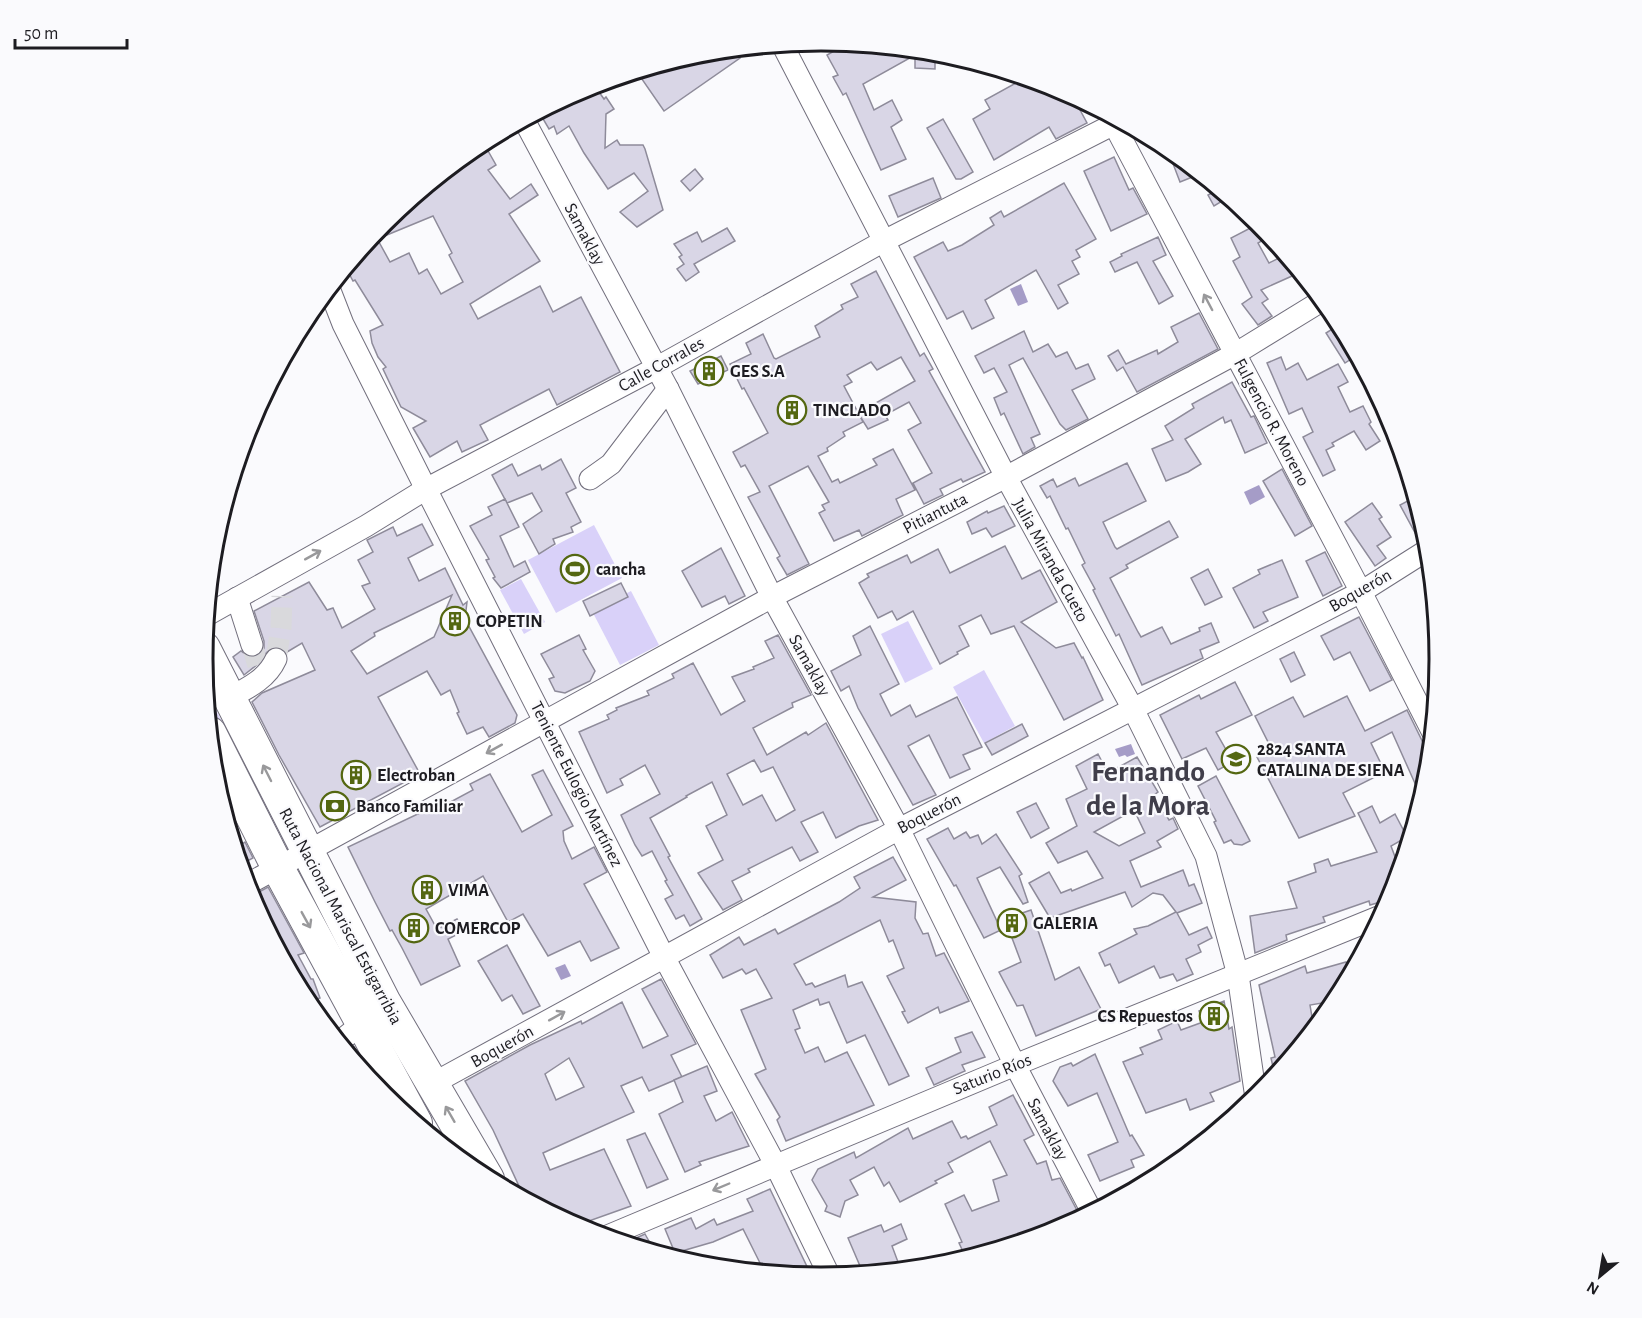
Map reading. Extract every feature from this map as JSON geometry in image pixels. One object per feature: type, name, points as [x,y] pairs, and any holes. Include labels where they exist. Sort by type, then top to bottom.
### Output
[{"type":"highway","name":"Ruta Nacional Mariscal Estigarribia","points":[[213,666],[384,1001],[477,1161]]},
{"type":"highway","name":"Ruta Nacional Mariscal Estigarribia","points":[[221,755],[278,868],[351,1032],[393,1091]]},
{"type":"street","name":"Julia Miranda Cueto","points":[[786,52],[1006,477],[1133,709],[1206,856],[1238,975],[1254,1086]]},
{"type":"street","name":"Calle Corrales","points":[[215,611],[366,526],[426,489],[656,368],[884,241],[1108,123]]},
{"type":"street","name":"Samaklay","points":[[528,127],[668,389],[772,597],[899,829],[1015,1065],[1088,1205]]},
{"type":"street","name":"Fulgencio R. Moreno","points":[[1118,129],[1426,719]]},
{"type":"street","name":"Teniente Eulogio Martínez","points":[[333,298],[340,318],[664,957],[775,1164],[826,1267]]},
{"type":"street","name":"Pitiantuta","points":[[255,880],[772,597],[1006,477],[1235,354],[1315,305]]},
{"type":"street","points":[[590,479],[611,464],[668,389]]},
{"type":"street","name":"Boquerón","points":[[432,1084],[899,829],[1361,592],[1420,555]]},
{"type":"street","points":[[278,575],[282,596]]},
{"type":"street","points":[[237,598],[252,645]]},
{"type":"street","points":[[229,698],[265,669]]},
{"type":"street","name":"Saturio Ríos","points":[[617,1232],[775,1164],[1369,921]]},
{"type":"shaded area","points":[[1021,284],[1028,302],[1018,306],[1010,289]]},
{"type":"shaded area","points":[[1259,485],[1265,497],[1250,505],[1244,492]]},
{"type":"shaded area","name":"cancha","points":[[594,525],[622,578],[556,613],[528,560]]},
{"type":"shaded area","points":[[521,579],[545,622],[524,634],[500,590]]},
{"type":"shaded area","name":"cancha","points":[[631,591],[659,645],[620,665],[592,611]]},
{"type":"shaded area","points":[[908,621],[933,669],[905,683],[881,634]]},
{"type":"shaded area","points":[[984,670],[1015,726],[984,743],[953,687]]},
{"type":"shaded area","points":[[215,708],[284,841],[215,713]]},
{"type":"shaded area","points":[[1131,744],[1135,754],[1119,757],[1115,749]]},
{"type":"shaded area","points":[[565,964],[571,976],[561,980],[555,968]]},
{"type":"building","points":[[833,51],[861,52],[910,58],[863,84],[874,110],[892,100],[902,120],[891,127],[906,159],[881,170],[846,93],[843,95],[833,77],[838,75],[827,55]]},
{"type":"building","points":[[739,57],[740,58],[664,111],[642,79],[702,63]]},
{"type":"building","points":[[915,59],[935,62],[935,69],[915,68]]},
{"type":"building","points":[[1016,83],[1080,109],[1087,123],[1056,139],[1049,127],[994,160],[973,119],[990,109],[985,100]]},
{"type":"building","points":[[600,93],[604,99],[606,97],[614,109],[606,114],[605,148],[617,140],[620,145],[643,145],[663,210],[637,227],[620,212],[648,191],[634,173],[608,189],[569,126],[557,134],[554,126],[549,129],[543,119]]},
{"type":"building","points":[[943,119],[973,172],[961,179],[956,179],[927,128]]},
{"type":"building","points":[[488,150],[496,165],[488,170],[510,199],[531,184],[538,195],[509,214],[540,261],[470,304],[478,319],[540,286],[553,312],[581,297],[620,372],[557,405],[549,389],[480,425],[488,440],[462,452],[457,441],[430,457],[413,428],[426,421],[401,407],[383,369],[386,367],[378,357],[372,343],[370,331],[383,325],[350,275],[379,242],[390,262],[409,253],[419,274],[427,269],[441,294],[463,282],[449,255],[452,253],[433,216],[385,236],[420,202]]},
{"type":"building","points":[[1114,157],[1129,190],[1133,188],[1147,214],[1111,231],[1084,171]]},
{"type":"building","points":[[1173,163],[1191,177],[1180,182]]},
{"type":"building","points":[[695,169],[703,179],[690,191],[681,181]]},
{"type":"building","points":[[933,178],[941,198],[898,217],[889,196]]},
{"type":"building","points":[[1064,183],[1096,239],[1076,250],[1080,257],[1072,261],[1079,274],[1058,285],[1068,303],[1058,309],[1036,270],[985,300],[994,318],[972,329],[963,311],[947,319],[914,257],[943,242],[948,251],[962,245],[994,225],[990,218],[1001,211],[1004,217]]},
{"type":"building","points":[[1211,193],[1221,202],[1214,206],[1208,195]]},
{"type":"building","points":[[727,228],[735,241],[694,264],[699,272],[686,281],[677,269],[684,264],[679,257],[682,255],[674,244],[697,232],[702,242]]},
{"type":"building","points":[[1250,228],[1262,241],[1258,243],[1269,263],[1278,258],[1292,276],[1261,290],[1268,299],[1262,303],[1272,316],[1258,325],[1242,304],[1252,297],[1233,261],[1240,257],[1231,238]]},
{"type":"building","points":[[1158,237],[1166,255],[1153,261],[1173,296],[1159,304],[1137,262],[1115,272],[1110,262],[1122,256],[1121,254]]},
{"type":"building","points":[[876,271],[920,356],[924,353],[933,369],[929,371],[985,472],[963,482],[961,479],[940,489],[943,495],[924,504],[913,483],[932,473],[908,430],[921,423],[909,402],[885,415],[888,420],[868,429],[860,416],[863,422],[843,432],[845,436],[827,448],[828,451],[818,456],[832,482],[838,479],[840,483],[877,465],[873,459],[893,449],[915,490],[896,499],[903,515],[862,536],[859,530],[834,541],[819,513],[825,510],[822,505],[829,502],[808,466],[769,486],[809,564],[787,575],[777,558],[780,556],[748,497],[760,492],[745,465],[741,467],[733,452],[768,433],[730,364],[751,354],[746,343],[763,334],[776,359],[820,337],[815,326],[843,309],[841,305],[858,297],[851,284]],"holes":[[[901,357],[915,381],[858,413],[844,386],[852,382],[847,375],[871,362],[877,370]]]},
{"type":"building","points":[[1199,313],[1218,349],[1137,392],[1123,367],[1117,371],[1108,356],[1118,350],[1126,364],[1157,350],[1158,354],[1178,342],[1171,327]]},
{"type":"building","points":[[1332,329],[1350,359],[1345,363],[1326,333]]},
{"type":"building","points":[[1024,331],[1033,352],[1048,344],[1056,357],[1067,352],[1076,369],[1088,364],[1095,379],[1072,390],[1088,419],[1066,430],[1060,424],[1023,358],[1009,365],[1040,434],[1031,438],[1035,447],[1023,454],[1004,413],[1001,415],[994,398],[1007,392],[994,368],[984,373],[975,356]]},
{"type":"building","name":"GES S.A","points":[[721,356],[728,370],[698,384],[690,371]]},
{"type":"building","points":[[1281,357],[1286,370],[1298,363],[1307,380],[1338,364],[1348,382],[1338,387],[1350,412],[1363,406],[1371,422],[1369,424],[1380,441],[1366,450],[1354,431],[1332,443],[1334,446],[1326,450],[1335,470],[1323,476],[1303,437],[1313,432],[1302,408],[1289,414],[1267,363]]},
{"type":"building","points":[[1232,382],[1251,417],[1254,416],[1267,443],[1245,453],[1231,420],[1225,423],[1223,417],[1185,439],[1201,464],[1166,481],[1152,449],[1173,440],[1165,426],[1194,408],[1192,404]]},
{"type":"building","points":[[561,459],[576,488],[566,493],[581,522],[571,527],[573,532],[553,539],[555,544],[539,554],[523,524],[542,511],[532,493],[507,503],[492,475],[512,464],[518,476],[540,465],[542,470]]},
{"type":"building","points":[[1127,463],[1146,501],[1103,522],[1115,547],[1117,549],[1169,521],[1178,537],[1126,565],[1128,568],[1110,578],[1141,637],[1162,627],[1171,644],[1200,631],[1199,628],[1211,623],[1219,642],[1200,650],[1203,658],[1142,685],[1119,634],[1116,636],[1093,590],[1095,589],[1082,565],[1085,563],[1068,528],[1066,529],[1050,496],[1047,498],[1040,486],[1053,479],[1057,487],[1075,478],[1079,486]]},
{"type":"building","points":[[1282,469],[1312,526],[1295,536],[1263,481]]},
{"type":"building","points":[[505,499],[519,527],[500,536],[514,567],[525,561],[530,572],[501,588],[493,578],[495,577],[486,560],[489,559],[470,526],[492,515],[488,507]]},
{"type":"building","points":[[1408,501],[1415,533],[1400,505]]},
{"type":"building","points":[[1372,503],[1382,517],[1379,519],[1391,537],[1377,546],[1386,558],[1375,566],[1345,522]]},
{"type":"building","points":[[1004,506],[1015,526],[992,537],[986,528],[972,534],[967,522],[987,511],[988,513]]},
{"type":"building","points":[[422,524],[433,545],[408,558],[419,581],[445,568],[463,605],[467,602],[465,619],[517,715],[515,723],[489,737],[483,727],[467,734],[450,690],[441,695],[427,671],[378,697],[420,774],[320,827],[252,702],[262,693],[315,670],[302,643],[287,652],[282,648],[270,648],[258,664],[244,675],[233,657],[241,651],[249,657],[255,657],[261,654],[264,648],[264,641],[254,611],[309,582],[327,610],[333,608],[342,628],[375,609],[362,586],[370,583],[358,560],[373,552],[367,540],[393,527],[397,536]],"holes":[[[452,595],[434,637],[367,674],[351,651],[375,636],[374,633]]]},
{"type":"building","points":[[1005,546],[1022,579],[1040,570],[1057,602],[1021,622],[1056,648],[1074,643],[1103,700],[1064,720],[1014,626],[991,634],[981,615],[959,626],[969,646],[940,664],[913,611],[897,620],[892,611],[878,618],[859,583],[869,577],[867,574],[907,555],[911,563],[938,549],[950,573]]},
{"type":"building","points":[[721,548],[745,596],[729,604],[725,596],[702,607],[682,571]]},
{"type":"building","points":[[1325,552],[1342,586],[1323,596],[1306,561]]},
{"type":"building","points":[[1282,560],[1298,597],[1263,612],[1268,621],[1254,628],[1233,588],[1260,574],[1258,570]]},
{"type":"building","points":[[1208,569],[1222,597],[1205,605],[1191,578]]},
{"type":"building","points":[[621,583],[628,597],[590,616],[583,601]]},
{"type":"building","points":[[1359,617],[1392,680],[1370,691],[1350,652],[1334,660],[1321,636]]},
{"type":"building","points":[[870,626],[899,684],[880,694],[891,716],[910,705],[916,717],[957,697],[982,747],[963,755],[970,769],[950,778],[929,735],[908,746],[936,795],[913,805],[858,708],[849,686],[841,691],[831,671],[861,655],[853,636]]},
{"type":"building","points":[[579,635],[586,649],[583,650],[595,671],[590,681],[565,693],[555,691],[549,679],[554,677],[541,654]]},
{"type":"building","points":[[778,635],[811,695],[792,703],[793,707],[753,728],[767,755],[806,732],[808,735],[826,723],[878,820],[859,826],[836,838],[823,812],[801,822],[818,852],[800,861],[792,847],[748,869],[750,872],[732,881],[742,900],[723,910],[698,873],[723,860],[706,826],[727,815],[712,782],[686,796],[650,818],[670,856],[668,857],[702,919],[690,926],[684,915],[676,919],[665,899],[673,895],[652,851],[642,856],[621,815],[660,794],[645,765],[620,779],[623,785],[607,793],[579,732],[609,719],[607,715],[617,710],[616,708],[649,695],[647,691],[674,678],[672,674],[693,663],[721,715],[745,701],[732,677],[774,658],[765,641]],"holes":[[[754,760],[761,772],[773,767],[795,810],[776,821],[762,795],[743,805],[727,774]]]},
{"type":"building","points":[[1294,652],[1305,675],[1291,682],[1280,659]]},
{"type":"building","points":[[1235,682],[1252,715],[1216,732],[1233,762],[1218,770],[1206,748],[1182,759],[1160,715],[1199,695],[1201,699]]},
{"type":"building","points":[[1347,696],[1365,731],[1407,710],[1423,743],[1415,784],[1392,732],[1371,743],[1385,772],[1343,793],[1355,816],[1299,838],[1257,757],[1272,750],[1255,716],[1293,697],[1304,717]]},
{"type":"building","points":[[1022,724],[1028,736],[992,755],[985,743]]},
{"type":"building","points":[[1098,754],[1108,773],[1137,757],[1158,792],[1154,795],[1169,820],[1173,818],[1178,829],[1157,841],[1161,847],[1130,861],[1141,887],[1183,870],[1189,886],[1194,884],[1202,903],[1177,913],[1189,935],[1207,927],[1212,938],[1198,945],[1201,952],[1186,959],[1193,974],[1177,981],[1173,974],[1160,978],[1154,966],[1119,983],[1110,964],[1105,966],[1099,953],[1137,934],[1134,929],[1148,926],[1176,912],[1163,895],[1153,893],[1132,907],[1125,892],[1050,918],[1029,883],[1049,872],[1061,893],[1071,889],[1072,891],[1103,878],[1087,851],[1058,863],[1046,843],[1077,826],[1066,799],[1087,789],[1076,766]],"holes":[[[1134,810],[1145,833],[1119,846],[1094,832]]]},
{"type":"building","points":[[543,770],[573,826],[563,831],[564,841],[572,859],[594,847],[607,872],[584,884],[619,948],[591,961],[580,941],[548,956],[523,914],[508,922],[483,876],[426,909],[437,929],[457,919],[464,931],[448,939],[460,966],[421,985],[392,930],[390,931],[348,847],[443,802],[445,805],[473,790],[470,784],[490,774],[522,832],[552,815],[532,775]]},
{"type":"building","points":[[1216,776],[1250,841],[1242,845],[1234,844],[1231,840],[1224,843],[1214,822],[1216,821],[1198,786]]},
{"type":"building","points":[[1036,803],[1049,828],[1031,838],[1017,812]]},
{"type":"building","points":[[1372,806],[1380,823],[1395,814],[1404,831],[1401,840],[1391,846],[1396,858],[1378,903],[1370,905],[1369,901],[1323,917],[1325,922],[1286,935],[1287,940],[1255,953],[1250,916],[1297,908],[1288,882],[1316,872],[1314,864],[1328,859],[1331,866],[1377,852],[1358,813]]},
{"type":"building","points":[[948,828],[954,839],[966,832],[970,838],[978,835],[982,844],[996,834],[1022,874],[1019,876],[1028,902],[1023,904],[1000,867],[977,878],[1001,930],[984,938],[956,885],[954,886],[927,839]]},
{"type":"building","points":[[245,842],[253,858],[248,861],[245,854],[242,844]]},
{"type":"building","points":[[893,857],[906,880],[873,897],[916,902],[915,918],[923,934],[928,933],[936,956],[944,953],[969,1001],[940,1013],[938,1007],[908,1023],[902,1012],[905,1011],[887,976],[904,968],[893,940],[889,942],[880,920],[794,964],[806,985],[812,983],[815,987],[845,975],[848,987],[862,982],[909,1076],[889,1085],[865,1035],[847,1043],[829,1002],[820,1005],[818,999],[793,1010],[800,1028],[795,1030],[805,1053],[818,1047],[825,1062],[847,1052],[874,1105],[786,1141],[777,1120],[780,1117],[755,1074],[766,1069],[741,1010],[772,998],[756,969],[746,974],[742,969],[723,978],[710,955],[739,937],[744,945],[775,929],[778,934],[839,902],[860,888],[854,877]]},
{"type":"building","points":[[268,887],[304,953],[298,955],[313,979],[320,998],[315,997],[294,963],[259,892]]},
{"type":"building","points":[[1031,910],[1055,980],[1079,967],[1101,1009],[1036,1036],[1023,1005],[1017,1006],[999,972],[1021,962],[1009,930],[1004,932],[999,921]]},
{"type":"building","points":[[507,945],[540,1006],[523,1014],[512,995],[502,1001],[478,961]]},
{"type":"building","points":[[1346,962],[1347,965],[1323,1003],[1310,1005],[1312,1017],[1273,1066],[1271,1058],[1275,1057],[1259,985],[1305,966],[1307,973]]},
{"type":"building","points":[[661,979],[696,1044],[671,1055],[682,1077],[649,1091],[642,1077],[621,1086],[634,1112],[543,1153],[550,1170],[604,1149],[631,1206],[588,1221],[520,1187],[493,1130],[465,1081],[530,1045],[581,1021],[582,1024],[622,1002],[643,1048],[668,1036],[642,989]],"holes":[[[569,1058],[584,1087],[556,1100],[545,1074]]]},
{"type":"building","points":[[1224,1001],[1229,1029],[1232,1027],[1240,1081],[1210,1093],[1214,1101],[1190,1110],[1186,1099],[1146,1113],[1123,1062],[1143,1054],[1140,1048],[1162,1039],[1158,1030],[1177,1021],[1181,1030],[1203,1022],[1199,1011]]},
{"type":"building","points":[[972,1032],[985,1057],[962,1065],[965,1071],[934,1085],[926,1068],[961,1052],[955,1038]]},
{"type":"building","points":[[1095,1054],[1130,1136],[1132,1135],[1144,1155],[1131,1160],[1134,1167],[1100,1181],[1088,1155],[1118,1142],[1097,1093],[1068,1106],[1053,1081],[1060,1067],[1071,1063],[1073,1066]]},
{"type":"building","points":[[707,1066],[717,1091],[704,1096],[716,1121],[732,1112],[749,1146],[699,1162],[701,1165],[685,1172],[659,1114],[683,1102],[674,1080]]},
{"type":"building","points":[[1013,1095],[1034,1135],[1024,1140],[1037,1164],[1046,1161],[1052,1180],[1060,1178],[1077,1210],[1016,1235],[962,1250],[959,1243],[962,1242],[945,1204],[964,1195],[972,1211],[999,1201],[993,1180],[1007,1175],[990,1141],[948,1163],[953,1172],[900,1202],[889,1182],[884,1186],[874,1167],[850,1180],[858,1195],[845,1201],[840,1217],[825,1211],[827,1206],[812,1180],[818,1169],[854,1152],[856,1158],[908,1128],[913,1139],[952,1121],[961,1138],[966,1136],[968,1139],[997,1125],[989,1107]]},
{"type":"building","points":[[645,1133],[668,1179],[647,1188],[627,1140]]},
{"type":"building","points":[[770,1189],[807,1267],[758,1264],[760,1263],[743,1229],[713,1242],[683,1251],[673,1248],[665,1229],[691,1218],[696,1229],[714,1219],[717,1225],[753,1211],[747,1199]]},
{"type":"building","points":[[901,1224],[907,1239],[892,1246],[898,1262],[860,1266],[848,1238],[881,1225],[884,1232]]},
{"type":"building","points":[[645,1234],[649,1242],[636,1238]]},
{"type":"tunnel","points":[[276,659],[281,628],[282,596]]},
{"type":"tunnel","points":[[252,645],[259,669]]},
{"type":"place","name":"GES S.A","points":[[709,371]]},
{"type":"place","name":"TINCLADO","points":[[792,410]]},
{"type":"place","name":"cancha","points":[[575,569]]},
{"type":"place","name":"COPETIN","points":[[455,621]]},
{"type":"place","name":"2824 SANTA CATALINA DE SIENA","points":[[1236,759]]},
{"type":"place","name":"Electroban","points":[[356,775]]},
{"type":"place","name":"Banco Familiar","points":[[335,806]]},
{"type":"place","name":"VIMA","points":[[427,890]]},
{"type":"place","name":"GALERIA","points":[[1012,923]]},
{"type":"place","name":"COMERCOP","points":[[414,928]]},
{"type":"place","name":"CS Repuestos","points":[[1214,1016]]},
{"type":"district","name":"Fernando de la Mora","points":[[1148,788]]}]
